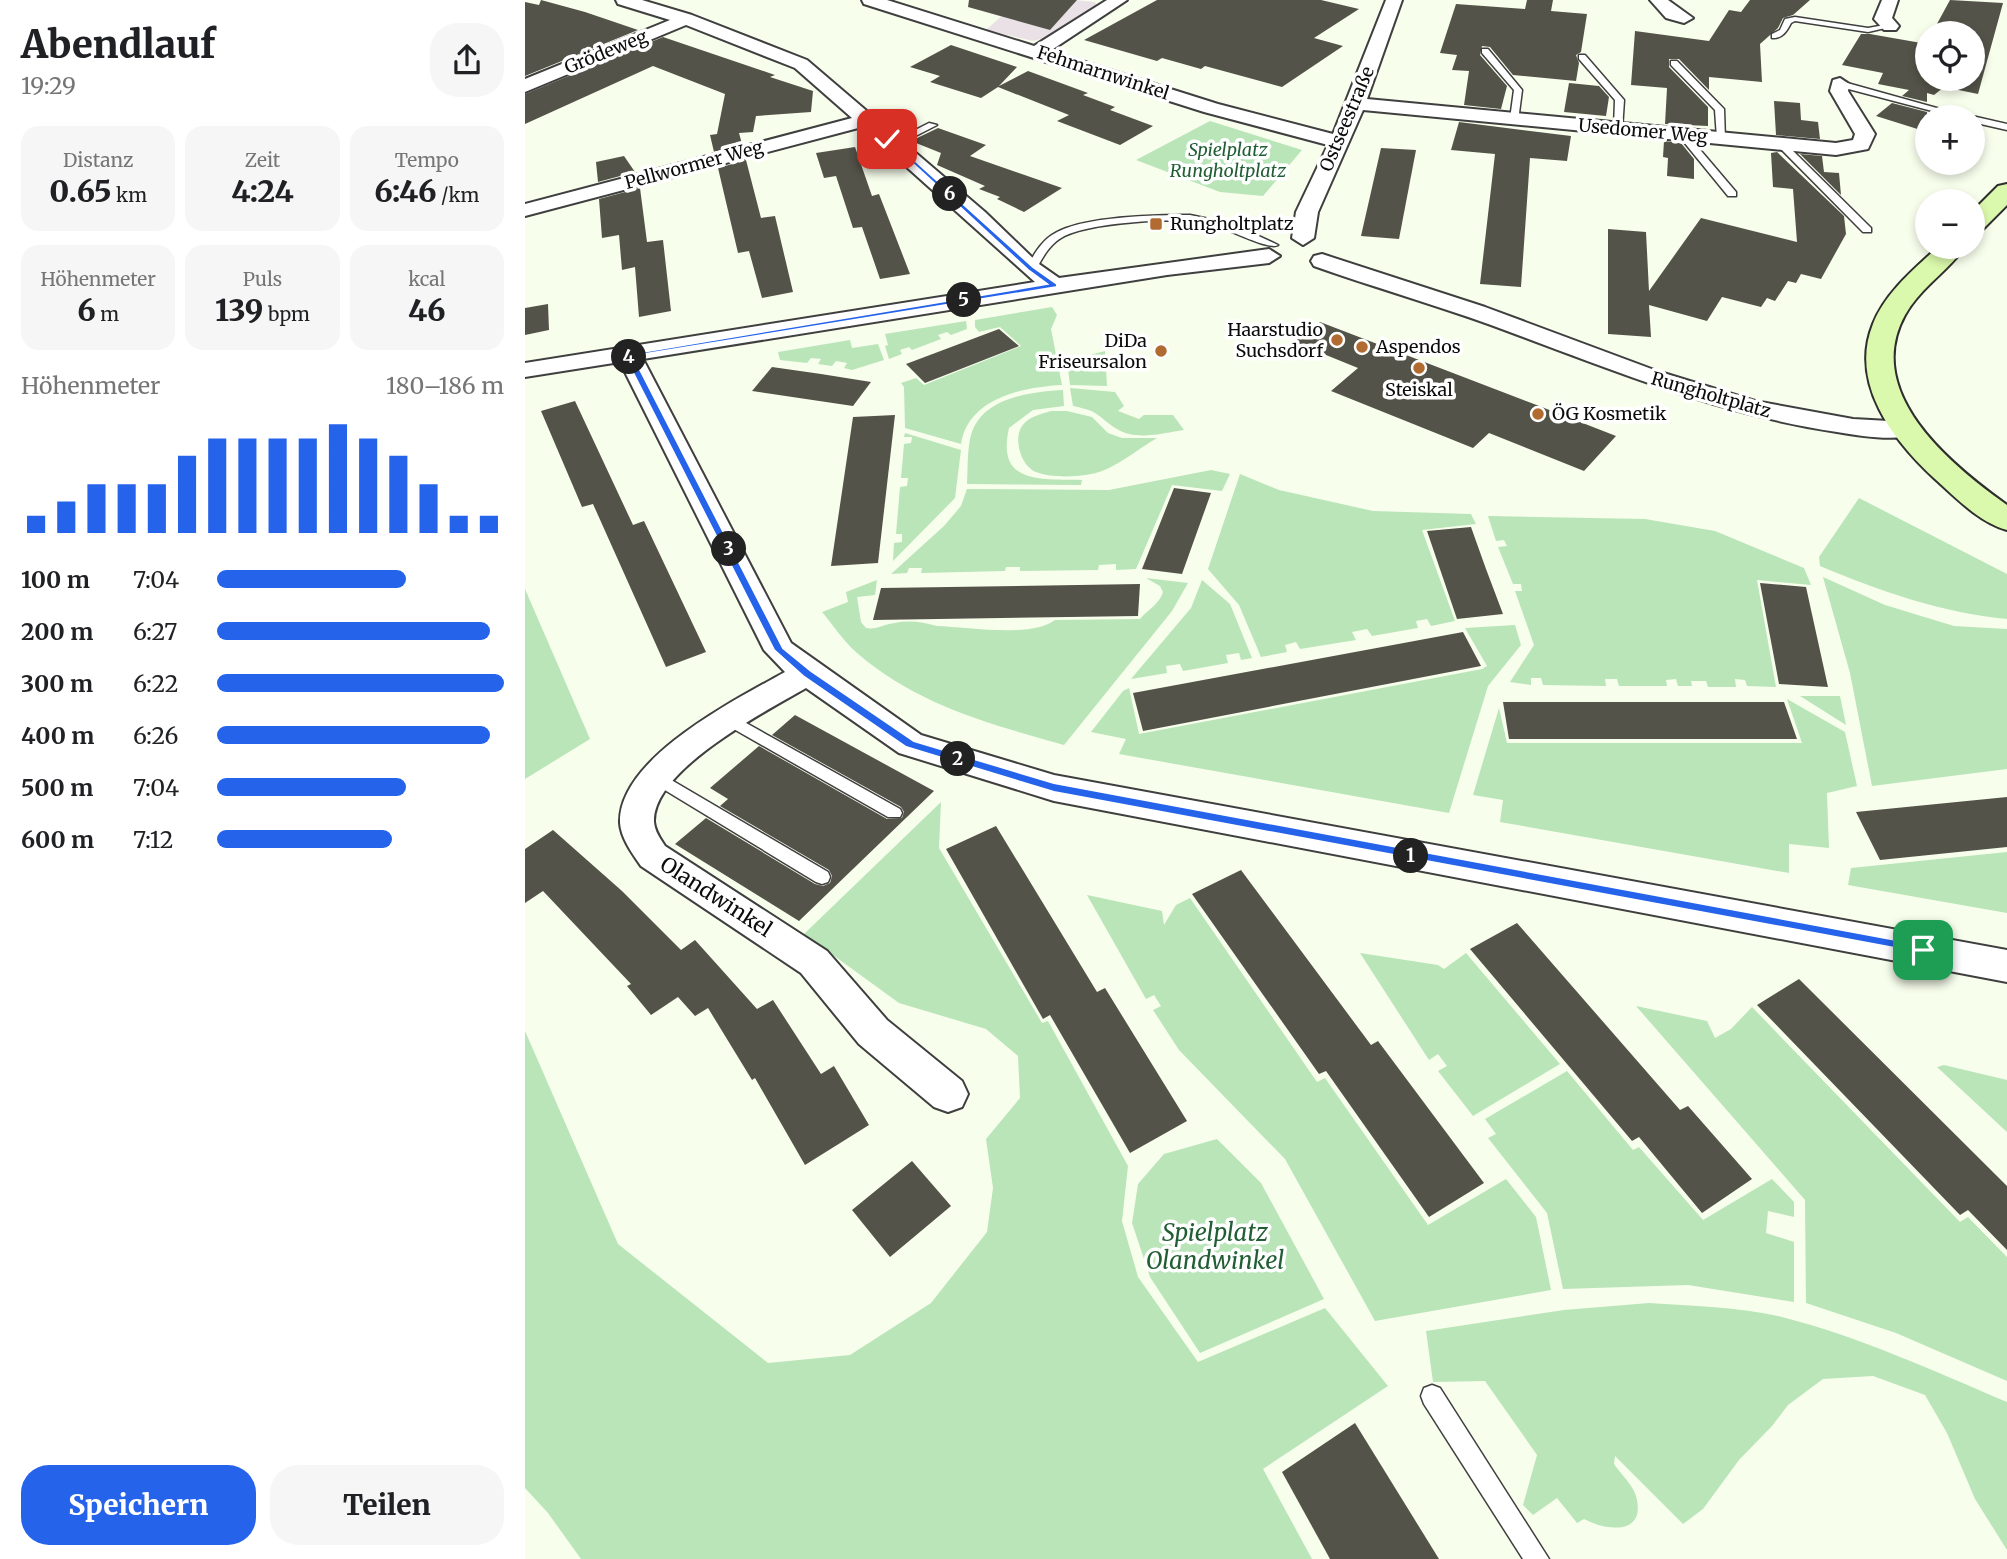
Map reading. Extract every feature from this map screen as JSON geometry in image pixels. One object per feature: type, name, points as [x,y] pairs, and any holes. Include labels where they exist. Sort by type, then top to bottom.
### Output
[{"type":"street","points":[[624,0],[686,19],[801,64],[1031,269],[1054,285]]},
{"type":"street","name":"Fehmarnwinkel","points":[[870,0],[1211,108],[1337,141]]},
{"type":"street","name":"Ostseestraße","points":[[1303,238],[1307,212],[1356,104],[1394,0]]},
{"type":"street","points":[[1658,0],[1672,14],[1684,18]]},
{"type":"street","points":[[1890,0],[1883,19],[1890,26]]},
{"type":"street","points":[[1037,52],[1114,1]]},
{"type":"street","name":"Grödeweg","points":[[525,86],[686,19]]},
{"type":"street","name":"Usedomer Weg","points":[[1356,104],[1836,149],[1861,145],[1865,134],[1839,92],[1840,84]]},
{"type":"street","name":"Pellwormer Weg","points":[[525,210],[863,121]]},
{"type":"street","points":[[1985,213],[2007,191]]},
{"type":"street","points":[[1290,259],[1327,254],[1325,247],[1303,238]]},
{"type":"street","name":"Rungholtplatz","points":[[1290,259],[1303,238]]},
{"type":"street","name":"Rungholtplatz","points":[[525,370],[1054,285],[1290,259],[1499,320],[1674,388],[1806,421],[1845,427],[1907,430]]},
{"type":"street","points":[[1940,259],[1912,288],[1887,322],[1881,339],[1879,360],[1883,382],[1890,401],[1907,430],[1938,466],[2007,520]]},
{"type":"street","points":[[628,355],[779,650],[807,673],[910,744],[1054,788],[2007,966]]},
{"type":"street","name":"Olandwinkel","points":[[807,673],[669,761],[639,802],[636,817],[639,835],[653,856],[814,962],[873,1032],[948,1094]]},
{"type":"lane","points":[[1775,36],[1788,21],[1795,19],[1868,30],[1890,26]]},
{"type":"lane","points":[[1485,51],[1518,90],[1515,119]]},
{"type":"lane","points":[[1582,57],[1621,100],[1619,128]]},
{"type":"lane","points":[[1674,63],[1719,109],[1722,138]]},
{"type":"lane","points":[[1840,84],[1920,105]]},
{"type":"lane","points":[[1985,122],[2007,127]]},
{"type":"lane","points":[[893,144],[932,125]]},
{"type":"lane","points":[[1682,134],[1732,194]]},
{"type":"lane","points":[[1781,144],[1867,230]]},
{"type":"lane","points":[[1031,269],[1044,246],[1064,233],[1166,217],[1199,218],[1222,223],[1290,259]]},
{"type":"lane","points":[[730,720],[894,813]]},
{"type":"lane","points":[[656,777],[822,877]]},
{"type":"lane","points":[[1432,1396],[1537,1559]]},
{"type":"shaded area","points":[[1019,0],[1075,0],[1095,2],[1097,6],[1044,38],[1033,41],[986,30]]},
{"type":"green space","name":"Spielplatz Rungholtplatz","points":[[1210,121],[1302,150],[1263,196],[1220,192],[1136,160]]},
{"type":"green space","points":[[1052,307],[1057,315],[1051,329],[1062,385],[1015,392],[986,406],[974,416],[966,428],[961,444],[905,428],[904,387],[901,383],[916,378],[924,385],[1021,346],[1000,327],[979,332],[975,327],[975,320]]},
{"type":"green space","points":[[966,321],[967,329],[951,335],[947,332],[938,335],[941,339],[912,350],[909,347],[900,350],[902,354],[889,359],[885,334]]},
{"type":"green space","points":[[850,340],[852,348],[878,344],[884,360],[852,370],[844,368],[847,363],[836,361],[832,366],[818,364],[821,359],[811,358],[807,363],[780,360],[778,352]]},
{"type":"green space","points":[[1105,351],[1107,386],[1070,385],[1067,361]]},
{"type":"green space","points":[[1070,388],[1115,392],[1124,406],[1118,411],[1139,419],[1144,415],[1173,415],[1184,430],[1150,435],[1125,433],[1094,412],[1073,406]]},
{"type":"green space","points":[[1063,390],[1064,406],[1033,410],[1009,428],[1009,460],[1025,475],[1082,480],[1081,485],[967,484],[971,435],[986,412],[1009,399],[1023,395]]},
{"type":"green space","points":[[1051,411],[1067,411],[1092,417],[1108,433],[1122,438],[1157,438],[1099,472],[1071,476],[1042,474],[1026,464],[1020,452],[1019,431],[1028,420]]},
{"type":"green space","points":[[905,433],[961,450],[955,498],[893,561],[894,543],[902,542],[902,534],[896,534],[900,487],[907,486],[908,478],[901,478],[904,444],[911,443],[912,437],[904,437]]},
{"type":"green space","points":[[1211,470],[1230,474],[1222,491],[1172,485],[1136,569],[1116,570],[1116,564],[1099,565],[1098,570],[1020,571],[1020,567],[1006,567],[1005,571],[921,573],[922,568],[909,568],[907,573],[891,574],[944,526],[961,506],[967,489],[1109,490]]},
{"type":"green space","points":[[1240,474],[1279,490],[1373,511],[1471,514],[1476,524],[1422,530],[1455,621],[1431,626],[1427,619],[1416,621],[1418,628],[1372,636],[1367,629],[1352,632],[1356,640],[1300,649],[1296,642],[1285,645],[1287,652],[1261,657],[1239,605],[1208,569]]},
{"type":"green space","points":[[1859,498],[2007,574],[2007,619],[1959,612],[1912,600],[1820,566],[1819,557]]},
{"type":"green space","points":[[1488,516],[1645,519],[1715,531],[1804,568],[1811,585],[1757,580],[1776,687],[1747,686],[1745,680],[1735,679],[1736,687],[1708,687],[1706,681],[1691,681],[1692,686],[1678,686],[1676,679],[1666,680],[1667,686],[1619,686],[1617,679],[1605,679],[1606,686],[1543,685],[1541,678],[1531,678],[1531,685],[1510,682],[1534,645],[1515,591],[1522,591],[1521,584],[1513,584],[1498,547],[1507,546],[1504,540],[1496,541]]},
{"type":"green space","points":[[1823,577],[1885,605],[1954,626],[2007,629],[2007,769],[1872,786],[1850,673]]},
{"type":"green space","points":[[1146,578],[1188,583],[1172,611],[1064,745],[955,711],[904,686],[857,653],[822,612],[848,602],[846,592],[877,580],[875,595],[857,597],[861,622],[866,628],[911,622],[1015,630],[1031,629],[1055,620],[1140,619],[1156,604],[1163,592],[1160,586]]},
{"type":"green space","points":[[1202,580],[1230,604],[1252,658],[1241,660],[1239,653],[1226,655],[1228,663],[1183,671],[1180,664],[1166,666],[1167,673],[1131,679],[1191,608]]},
{"type":"green space","points":[[525,589],[590,739],[525,779]]},
{"type":"green space","points":[[1515,625],[1521,645],[1488,686],[1449,813],[1119,754],[1126,739],[1091,732],[1123,691],[1129,688],[1139,734],[1482,669],[1487,666],[1465,628]]},
{"type":"green space","points":[[1800,696],[1840,696],[1846,725]]},
{"type":"green space","points":[[1787,699],[1845,732],[1857,786],[1827,793],[1829,848],[1789,844],[1789,873],[1500,822],[1503,800],[1473,795],[1499,708],[1507,743],[1802,743]]},
{"type":"green space","points":[[941,802],[939,848],[1042,1023],[1048,1021],[1128,1166],[1122,1221],[1138,1277],[1198,1362],[1325,1308],[1388,1386],[1263,1469],[1312,1559],[581,1559],[548,1513],[525,1488],[525,1031],[618,1244],[768,1363],[850,1355],[931,1303],[987,1232],[993,1188],[986,1139],[1020,1098],[1018,1056],[986,1029],[899,1003],[804,934]]},
{"type":"green space","points":[[2007,852],[2007,913],[1848,885],[1851,868]]},
{"type":"green space","points":[[1087,895],[1162,911],[1164,925],[1176,905],[1190,898],[1317,1082],[1325,1078],[1428,1225],[1506,1179],[1536,1217],[1551,1290],[1375,1321],[1285,1159],[1179,1050],[1153,1010],[1161,1006],[1154,995],[1146,999]]},
{"type":"green space","points":[[1360,953],[1438,965],[1444,969],[1466,953],[1560,1064],[1473,1116],[1438,1071],[1447,1066],[1438,1054],[1429,1060]]},
{"type":"green space","points":[[1636,1006],[1707,1021],[1715,1038],[1731,1029],[1752,1007],[1960,1222],[1968,1217],[2007,1257],[2007,1381],[1896,1333],[1806,1303],[1805,1200]]},
{"type":"green space","points":[[1944,1065],[2007,1080],[2007,1132],[1937,1067]]},
{"type":"green space","points":[[1567,1071],[1633,1150],[1639,1147],[1703,1220],[1772,1179],[1794,1202],[1794,1217],[1768,1211],[1766,1233],[1794,1242],[1794,1302],[1688,1285],[1563,1289],[1547,1213],[1488,1138],[1496,1134],[1485,1119]]},
{"type":"green space","name":"Spielplatz Olandwinkel","points":[[1217,1139],[1261,1183],[1324,1299],[1200,1353],[1150,1277],[1132,1223],[1138,1184],[1164,1154]]},
{"type":"green space","points":[[1649,1303],[1733,1309],[1811,1325],[1924,1367],[2007,1402],[2007,1550],[1975,1499],[1947,1433],[1925,1395],[1873,1376],[1823,1379],[1788,1405],[1739,1460],[1703,1509],[1683,1524],[1615,1456],[1614,1464],[1636,1496],[1638,1509],[1636,1518],[1630,1524],[1613,1528],[1584,1519],[1577,1523],[1557,1498],[1533,1515],[1523,1505],[1537,1455],[1485,1381],[1433,1382],[1426,1331],[1564,1310]]},
{"type":"building","points":[[541,0],[638,30],[525,76],[525,2],[539,5]]},
{"type":"building","points":[[969,0],[1077,0],[1050,30],[968,7]]},
{"type":"building","points":[[1157,0],[1321,0],[1359,9],[1314,38],[1343,46],[1282,87],[1205,66],[1201,69],[1162,58],[1157,61],[1084,40]]},
{"type":"building","points":[[1527,0],[1553,0],[1551,11],[1587,14],[1581,52],[1576,55],[1579,63],[1576,81],[1513,75],[1490,47],[1482,46],[1480,55],[1507,86],[1501,109],[1464,105],[1469,71],[1452,70],[1457,55],[1440,53],[1456,4],[1525,9]]},
{"type":"building","points":[[1750,0],[1810,0],[1793,15],[1783,18],[1778,28],[1760,44],[1762,82],[1709,77],[1709,90],[1679,59],[1669,59],[1669,67],[1708,107],[1708,126],[1665,124],[1667,88],[1631,85],[1635,31],[1709,41],[1729,10],[1741,12]]},
{"type":"building","points":[[1950,0],[2003,3],[1985,69],[1985,21],[1939,21]]},
{"type":"building","points":[[1861,34],[1915,42],[1915,91],[1939,91],[1934,95],[1927,93],[1927,102],[1902,96],[1909,90],[1878,84],[1883,73],[1842,65]]},
{"type":"building","points":[[663,37],[775,75],[770,77],[813,91],[811,112],[756,116],[753,132],[739,133],[742,144],[714,152],[710,135],[717,134],[725,94],[653,66],[525,124],[525,94]]},
{"type":"building","points":[[951,45],[1017,67],[999,86],[1028,71],[1088,93],[1083,95],[1115,107],[1110,110],[1153,126],[1120,145],[1057,121],[1069,115],[998,87],[981,98],[930,82],[940,76],[910,67]]},
{"type":"building","points":[[1569,83],[1599,86],[1609,97],[1606,116],[1564,112]]},
{"type":"building","points":[[1774,101],[1800,103],[1801,120],[1818,122],[1820,139],[1776,135]]},
{"type":"building","points":[[1892,103],[1915,109],[1915,128],[1876,116]]},
{"type":"building","points":[[1459,122],[1571,136],[1567,161],[1530,158],[1521,287],[1480,284],[1495,154],[1451,150]]},
{"type":"building","points":[[938,128],[986,145],[970,156],[1062,188],[1024,212],[997,199],[1000,197],[979,189],[985,186],[937,165],[941,153],[911,141]]},
{"type":"building","points":[[1664,141],[1681,143],[1694,159],[1694,179],[1667,176],[1668,158],[1663,157]]},
{"type":"building","points":[[855,147],[872,196],[879,194],[910,274],[880,279],[862,227],[853,228],[836,176],[824,178],[816,153]]},
{"type":"building","points":[[1381,148],[1416,150],[1399,239],[1361,236]]},
{"type":"building","points":[[1777,152],[1844,216],[1846,234],[1821,279],[1801,274],[1796,283],[1788,281],[1775,301],[1767,298],[1761,307],[1722,297],[1707,321],[1649,305],[1651,337],[1608,334],[1608,229],[1646,232],[1649,291],[1701,218],[1797,242],[1793,189],[1773,187],[1771,153]]},
{"type":"building","points":[[1800,154],[1822,156],[1824,172],[1839,173],[1841,195]]},
{"type":"building","points":[[624,156],[635,172],[598,182],[596,162]]},
{"type":"building","points":[[746,160],[761,218],[775,216],[793,292],[762,298],[749,251],[738,253],[718,168]]},
{"type":"building","points":[[640,188],[647,242],[663,240],[671,311],[639,317],[635,267],[622,270],[619,235],[602,238],[599,199]]},
{"type":"building","points":[[548,304],[549,330],[525,335],[525,308]]},
{"type":"building","points":[[1320,322],[1616,436],[1584,471],[1489,433],[1473,448],[1331,391],[1358,368],[1294,342]]},
{"type":"building","points":[[999,329],[1019,346],[925,383],[906,364]]},
{"type":"building","points":[[772,367],[871,382],[853,406],[752,391]]},
{"type":"building","points":[[575,401],[633,525],[644,521],[706,652],[666,667],[593,504],[582,507],[541,411]]},
{"type":"building","points":[[895,415],[878,563],[831,566],[853,417]]},
{"type":"building","points":[[1174,488],[1211,493],[1182,574],[1142,569]]},
{"type":"building","points":[[1471,527],[1503,614],[1457,619],[1427,531]]},
{"type":"building","points":[[1760,583],[1806,587],[1828,687],[1779,684]]},
{"type":"building","points":[[1140,584],[1138,616],[873,620],[881,588]]},
{"type":"building","points":[[1463,632],[1481,666],[1143,731],[1133,693]]},
{"type":"building","points":[[1503,702],[1784,702],[1797,739],[1509,739]]},
{"type":"building","points":[[795,715],[934,791],[799,921],[675,844],[706,818],[815,884],[823,886],[830,883],[832,876],[829,870],[720,806],[728,799],[710,788],[759,746],[887,819],[902,818],[904,812],[901,807],[772,735]]},
{"type":"building","points":[[2007,797],[2007,847],[1880,860],[1856,812]]},
{"type":"building","points":[[996,826],[1097,992],[1105,988],[1187,1121],[1130,1153],[1050,1015],[1043,1019],[946,849]]},
{"type":"building","points":[[553,830],[622,891],[681,950],[695,940],[757,1009],[773,1000],[821,1074],[834,1066],[869,1125],[805,1165],[755,1078],[752,1080],[708,1008],[695,1016],[678,997],[651,1015],[627,986],[631,984],[543,891],[525,903],[525,849]]},
{"type":"building","points":[[1241,870],[1371,1045],[1378,1041],[1484,1183],[1429,1217],[1326,1071],[1319,1074],[1192,894]]},
{"type":"building","points":[[1517,923],[1680,1110],[1688,1106],[1752,1179],[1702,1213],[1639,1137],[1632,1141],[1470,949]]},
{"type":"building","points":[[1799,979],[2007,1186],[2007,1250],[1968,1210],[1960,1215],[1757,1005]]},
{"type":"building","points":[[912,1161],[951,1206],[890,1257],[852,1210]]},
{"type":"building","points":[[1355,1423],[1439,1559],[1330,1559],[1282,1472]]},
{"type":"place","name":"Rungholtplatz","points":[[1156,224]]},
{"type":"place","name":"Haarstudio Suchsdorf","points":[[1337,340]]},
{"type":"place","name":"Aspendos","points":[[1362,347]]},
{"type":"place","name":"DiDa Friseursalon","points":[[1161,351]]},
{"type":"place","name":"Steiskal","points":[[1419,368]]},
{"type":"place","name":"ÖG Kosmetik","points":[[1538,414]]},
{"type":"route","points":[[887,139],[977,217],[1031,269],[1054,285],[628,355],[765,617],[779,650],[807,673],[910,744],[1054,788],[1923,950]]}]
